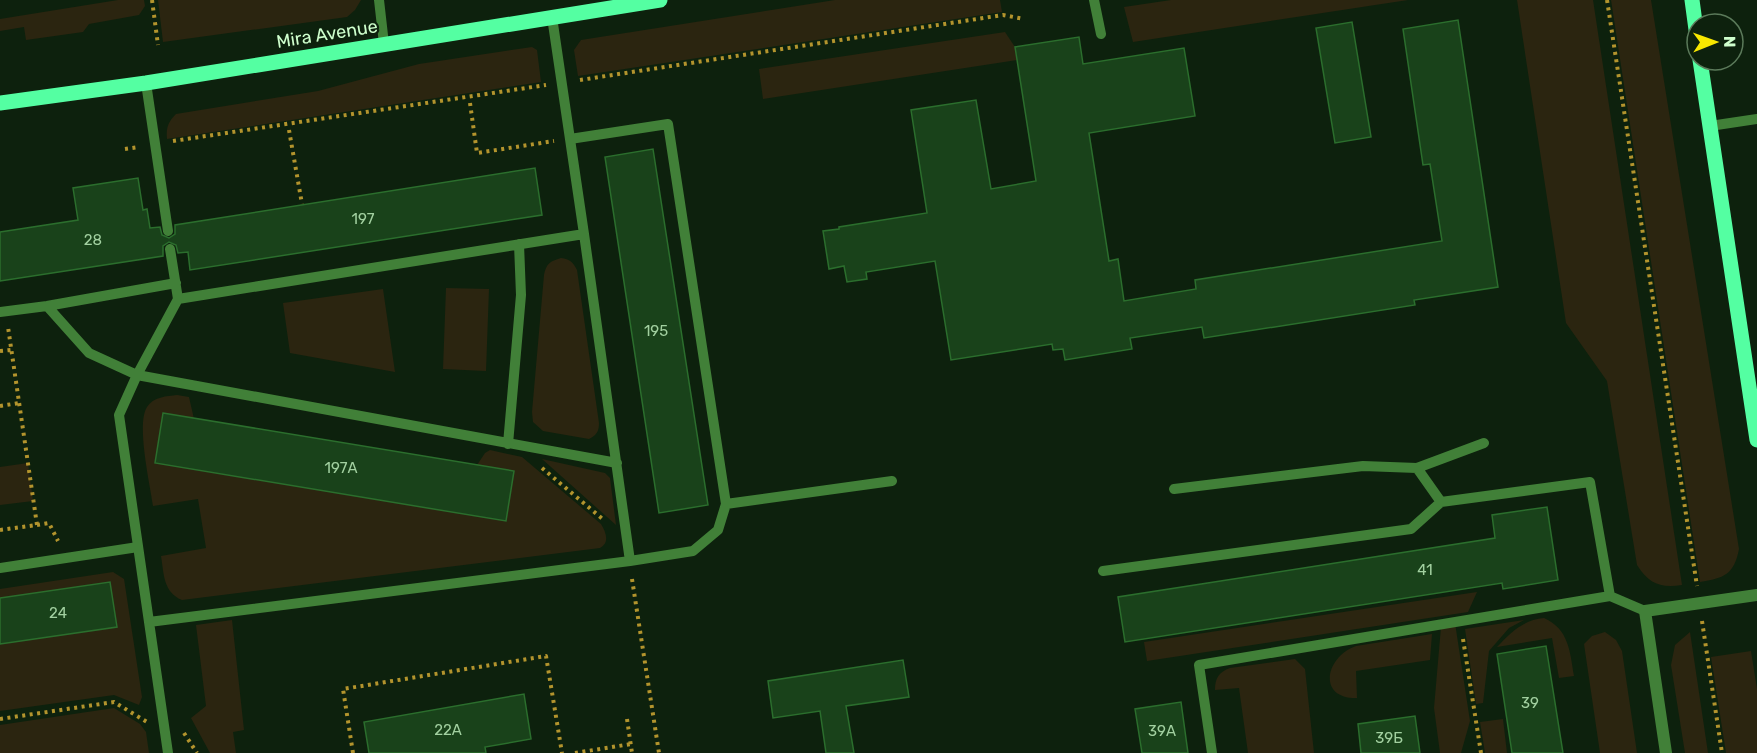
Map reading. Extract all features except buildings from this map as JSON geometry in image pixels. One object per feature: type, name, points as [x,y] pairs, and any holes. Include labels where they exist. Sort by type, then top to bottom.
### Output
[{"type":"main road","name":"Mira Avenue","points":[[0,103],[146,83],[660,0]]},
{"type":"main road","points":[[1702,72],[1757,440]]},
{"type":"street","points":[[1666,753],[1646,610],[1757,595]]},
{"type":"lane","points":[[379,0],[384,44]]},
{"type":"lane","points":[[1095,0],[1101,34]]},
{"type":"lane","points":[[552,17],[630,561]]},
{"type":"lane","points":[[146,83],[168,231]]},
{"type":"lane","points":[[1710,126],[1757,119]]},
{"type":"lane","points":[[149,622],[630,561],[693,550],[718,531],[726,504],[668,124],[570,139]]},
{"type":"lane","points":[[178,299],[584,234]]},
{"type":"lane","points":[[511,444],[521,295],[519,244]]},
{"type":"lane","points":[[168,753],[119,415],[137,375],[178,299],[171,249]]},
{"type":"lane","points":[[0,312],[176,283]]},
{"type":"lane","points":[[47,306],[89,352],[137,375],[617,463]]},
{"type":"lane","points":[[1174,489],[1363,466],[1417,468],[1484,443]]},
{"type":"lane","points":[[1417,468],[1441,502]]},
{"type":"lane","points":[[726,504],[892,481]]},
{"type":"lane","points":[[1104,571],[1411,529],[1441,502],[1590,482],[1610,596]]},
{"type":"lane","points":[[0,568],[138,548]]},
{"type":"lane","points":[[1212,753],[1199,665],[1610,596],[1646,610]]},
{"type":"path","points":[[152,0],[158,45]]},
{"type":"path","points":[[1607,0],[1697,588]]},
{"type":"path","points":[[579,80],[1003,15],[1024,19]]},
{"type":"path","points":[[167,142],[542,86]]},
{"type":"path","points":[[470,103],[477,153],[570,139]]},
{"type":"path","points":[[290,130],[302,204]]},
{"type":"path","points":[[0,351],[11,350],[37,525]]},
{"type":"path","points":[[0,406],[19,403]]},
{"type":"path","points":[[511,444],[609,525]]},
{"type":"path","points":[[0,530],[49,523],[66,558]]},
{"type":"path","points":[[630,561],[659,753]]},
{"type":"path","points":[[1701,612],[1722,753]]},
{"type":"path","points":[[1460,621],[1481,753]]},
{"type":"path","points":[[353,753],[343,688],[546,656],[562,753]]},
{"type":"path","points":[[0,719],[114,702],[165,734]]},
{"type":"path","points":[[627,719],[632,753]]},
{"type":"path","points":[[575,753],[631,744]]},
{"type":"shaded area","points":[[118,0],[144,0],[145,6],[139,15],[89,24],[83,32],[26,40],[24,27],[0,31],[0,19]]},
{"type":"shaded area","points":[[158,0],[361,0],[347,17],[163,42]]},
{"type":"shaded area","points":[[835,0],[1000,0],[1002,12],[578,76],[574,50],[581,40]]},
{"type":"shaded area","points":[[1171,0],[1408,0],[1133,42],[1124,7]]},
{"type":"shaded area","points":[[1517,0],[1593,0],[1682,585],[1667,586],[1656,583],[1646,577],[1637,565],[1607,381],[1566,323]]},
{"type":"shaded area","points":[[1611,0],[1651,0],[1739,549],[1734,565],[1727,574],[1700,582]]},
{"type":"shaded area","points":[[1005,32],[1015,47],[1017,60],[763,99],[759,69]]},
{"type":"shaded area","points":[[532,47],[537,50],[541,82],[167,139],[168,125],[176,114],[318,91],[419,64]]},
{"type":"shaded area","points":[[561,258],[571,261],[577,270],[599,423],[597,432],[589,439],[543,431],[533,422],[544,275],[549,264]]},
{"type":"shaded area","points":[[446,288],[489,289],[486,371],[443,369]]},
{"type":"shaded area","points":[[383,289],[395,372],[290,353],[283,303]]},
{"type":"shaded area","points":[[177,395],[189,397],[194,419],[477,465],[485,453],[490,450],[522,457],[601,524],[606,534],[605,543],[600,548],[182,600],[176,597],[168,587],[161,556],[206,548],[198,499],[153,506],[143,440],[144,415],[147,407],[160,398]]},
{"type":"shaded area","points":[[542,459],[605,473],[610,478],[616,525]]},
{"type":"shaded area","points":[[28,463],[33,501],[0,505],[0,467]]},
{"type":"shaded area","points":[[113,572],[124,579],[142,697],[139,705],[114,695],[0,711],[0,589]]},
{"type":"shaded area","points":[[1477,592],[1468,612],[1147,661],[1144,642]]},
{"type":"shaded area","points":[[1544,618],[1559,628],[1567,642],[1574,676],[1559,678],[1552,638],[1497,647],[1518,628],[1530,621]]},
{"type":"shaded area","points":[[232,620],[244,730],[233,732],[236,753],[210,753],[191,718],[206,706],[196,625]]},
{"type":"shaded area","points":[[1524,620],[1509,628],[1489,651],[1483,703],[1476,704],[1465,629]]},
{"type":"shaded area","points":[[1455,623],[1470,721],[1461,753],[1440,753],[1434,708],[1441,627]]},
{"type":"shaded area","points":[[1605,632],[1616,640],[1622,651],[1637,753],[1600,753],[1584,644],[1592,636]]},
{"type":"shaded area","points":[[1690,632],[1708,753],[1685,753],[1671,665],[1675,645]]},
{"type":"shaded area","points":[[1432,634],[1430,660],[1356,671],[1357,698],[1344,697],[1331,685],[1332,668],[1337,659],[1346,651],[1356,646]]},
{"type":"shaded area","points":[[1751,651],[1757,689],[1757,753],[1726,753],[1711,657]]},
{"type":"shaded area","points":[[1295,659],[1305,669],[1314,753],[1248,753],[1239,688],[1215,690],[1217,679],[1223,671],[1230,668]]},
{"type":"shaded area","points":[[114,708],[140,724],[146,732],[149,753],[0,753],[0,725]]},
{"type":"shaded area","points":[[1503,719],[1507,753],[1485,753],[1480,722]]}]
